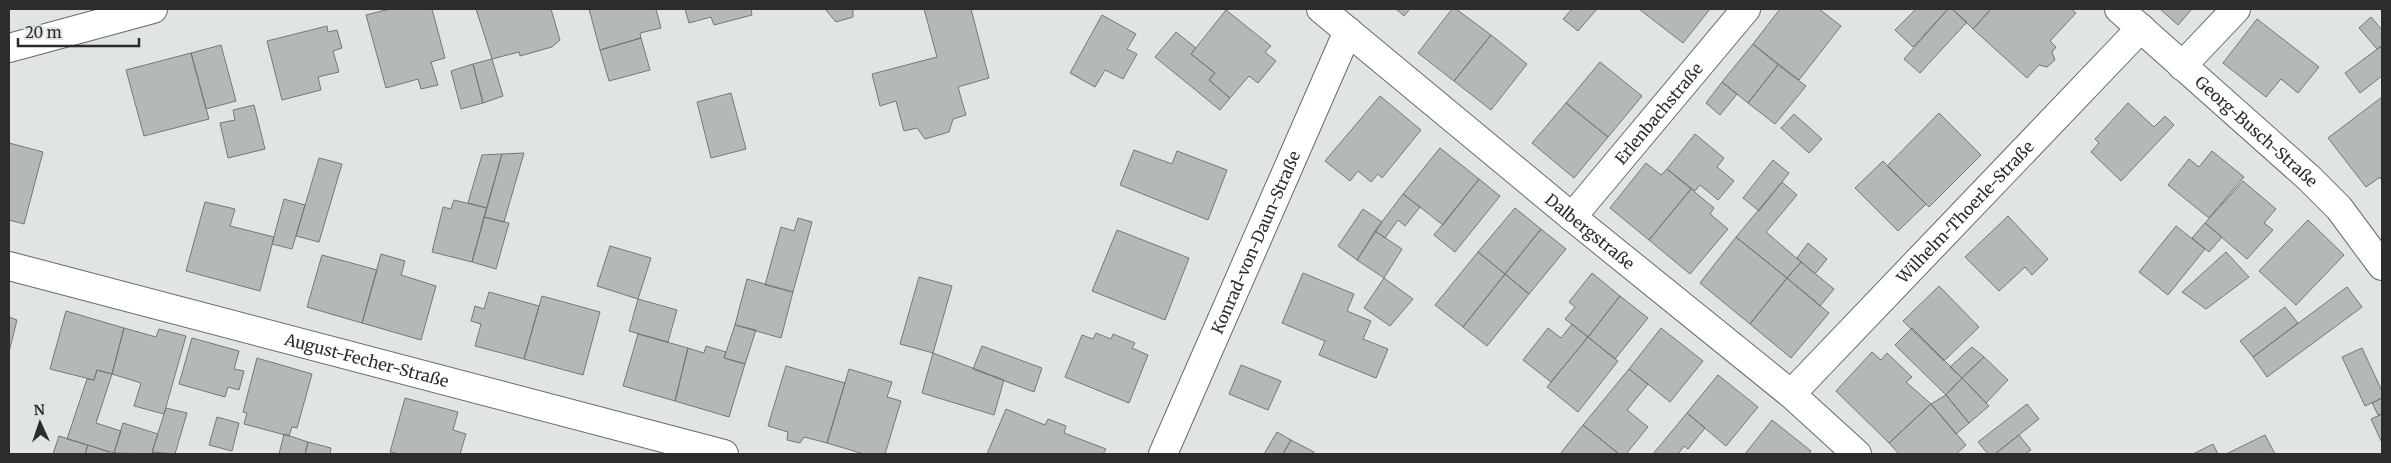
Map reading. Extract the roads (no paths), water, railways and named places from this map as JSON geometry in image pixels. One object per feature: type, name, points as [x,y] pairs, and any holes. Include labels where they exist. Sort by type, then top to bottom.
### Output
[{"type":"street","points":[[9,48],[153,9]]},
{"type":"street","name":"Dalbergstraße","points":[[1321,9],[1572,217],[1791,394],[1858,454]]},
{"type":"street","name":"Erlenbachstraße","points":[[1572,217],[1746,9]]},
{"type":"street","name":"Georg-Busch-Straße","points":[[2119,9],[2310,178],[2339,208],[2382,266]]},
{"type":"street","points":[[2182,66],[2236,9]]},
{"type":"street","name":"Wilhelm-Thoerle-Straße","points":[[1791,394],[2141,28]]},
{"type":"street","name":"Konrad-von-Daun-Straße","points":[[1163,454],[1348,31]]},
{"type":"street","name":"August-Fecher-Straße","points":[[9,266],[724,454]]}]
